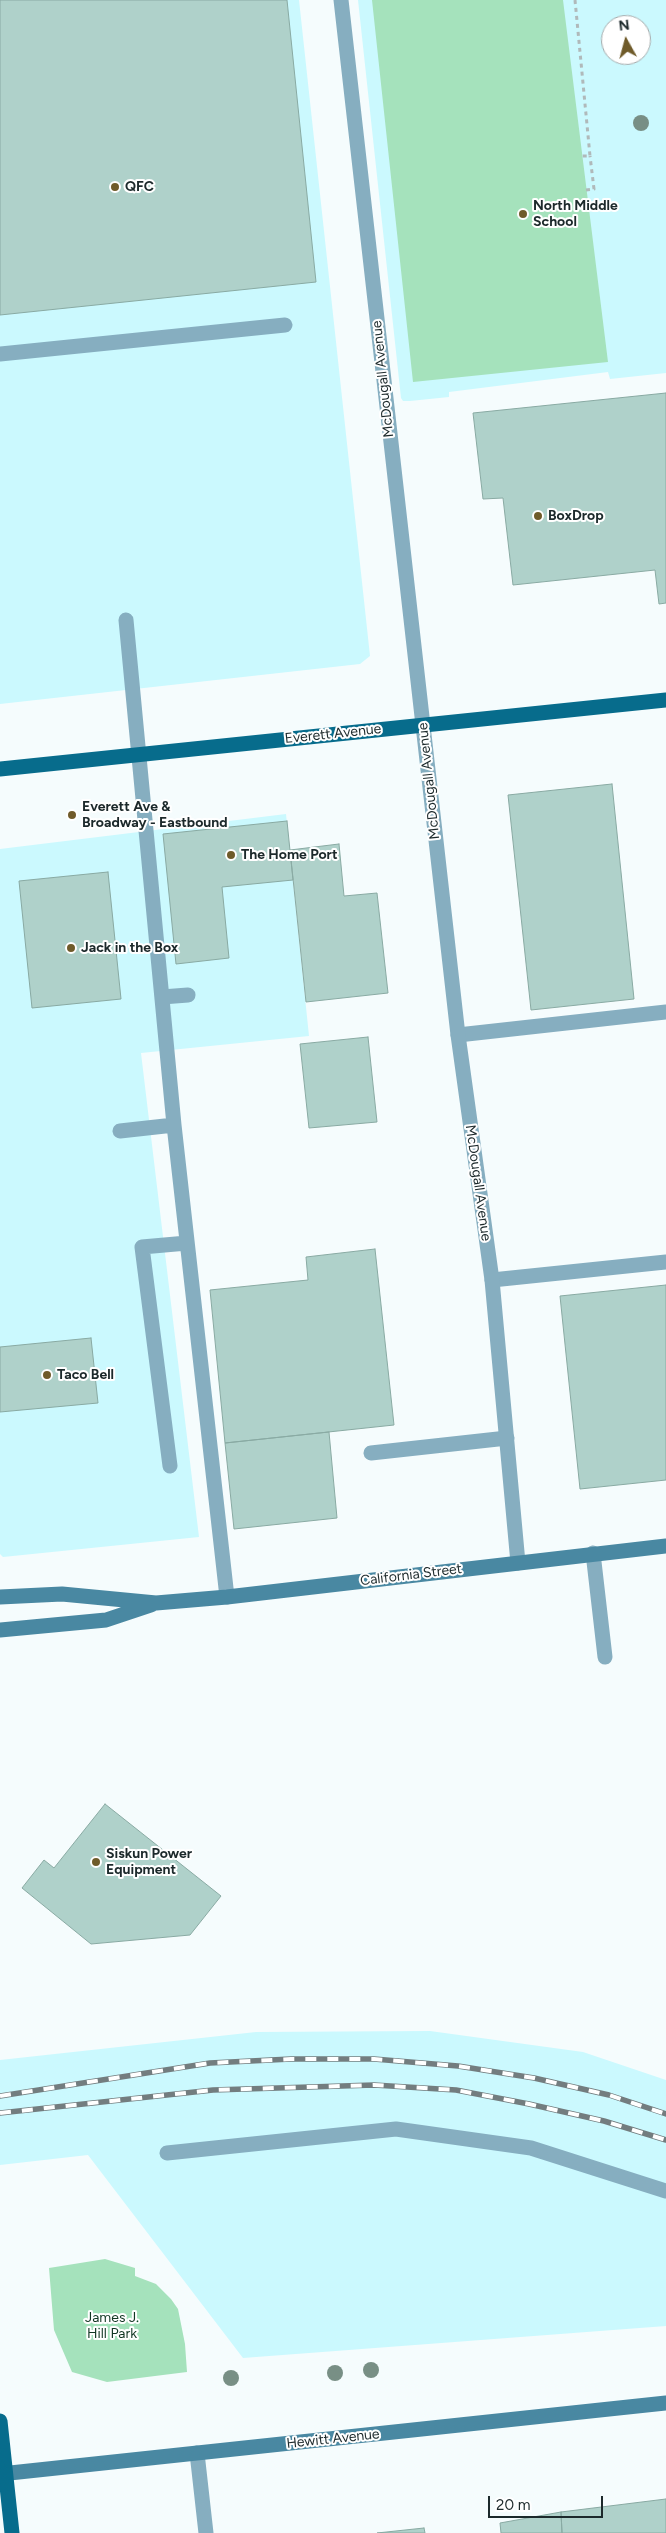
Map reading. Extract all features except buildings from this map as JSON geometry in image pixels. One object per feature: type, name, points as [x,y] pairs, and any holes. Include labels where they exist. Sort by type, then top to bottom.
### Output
[{"type":"main road","name":"Everett Avenue","points":[[0,770],[666,700]]},
{"type":"main road","points":[[0,2421],[3,2474],[12,2533]]},
{"type":"street","name":"McDougall Avenue","points":[[341,0],[458,1035],[492,1280],[518,1563]]},
{"type":"street","points":[[0,354],[285,325]]},
{"type":"street","points":[[126,620],[174,1125],[227,1597]]},
{"type":"street","points":[[162,997],[188,995]]},
{"type":"street","points":[[458,1035],[666,1012]]},
{"type":"street","points":[[120,1131],[174,1125]]},
{"type":"street","points":[[170,1466],[142,1247],[187,1243]]},
{"type":"street","points":[[492,1280],[666,1262]]},
{"type":"street","points":[[371,1452],[507,1438]]},
{"type":"street","name":"California Street","points":[[0,1597],[62,1594],[156,1603],[227,1597],[666,1546]]},
{"type":"street","points":[[593,1554],[605,1657]]},
{"type":"street","name":"California Street","points":[[0,1630],[106,1620],[156,1603]]},
{"type":"street","points":[[167,2153],[396,2129],[531,2148],[666,2191]]},
{"type":"street","name":"Hewitt Avenue","points":[[3,2474],[666,2403]]},
{"type":"street","points":[[196,2453],[206,2533]]},
{"type":"path","points":[[575,0],[594,189],[586,190]]},
{"type":"path","points":[[582,156],[590,156]]},
{"type":"shaded area","points":[[0,0],[299,0],[370,656],[360,664],[0,704]]},
{"type":"shaded area","name":"North Middle School","points":[[358,0],[666,0],[666,373],[610,379],[608,372],[449,392],[449,397],[403,401],[401,398]]},
{"type":"shaded area","points":[[286,814],[309,1036],[141,1053],[199,1537],[3,1557],[0,1554],[0,849]]},
{"type":"shaded area","points":[[430,2031],[583,2052],[666,2080],[666,2326],[243,2358],[88,2155],[0,2165],[0,2060],[256,2032]]},
{"type":"green space","name":"North Middle School","points":[[372,0],[563,0],[608,362],[413,382]]},
{"type":"green space","name":"James J. Hill Park","points":[[105,2259],[135,2268],[135,2276],[156,2284],[171,2299],[178,2309],[185,2344],[187,2372],[107,2382],[72,2372],[54,2330],[49,2268]]},
{"type":"railway","points":[[0,2096],[210,2063],[291,2059],[374,2059],[458,2066],[534,2078],[609,2095],[666,2114]]},
{"type":"railway","points":[[0,2113],[213,2090],[374,2085],[456,2090],[604,2121],[666,2140]]},
{"type":"place","name":"QFC","points":[[115,187]]},
{"type":"place","name":"North Middle School","points":[[523,214]]},
{"type":"place","name":"BoxDrop","points":[[538,516]]},
{"type":"place","name":"Everett Ave & Broadway - Eastbound","points":[[72,815]]},
{"type":"place","name":"The Home Port","points":[[231,855]]},
{"type":"place","name":"Jack in the Box","points":[[71,948]]},
{"type":"place","name":"Taco Bell","points":[[47,1375]]},
{"type":"place","name":"Siskun Power Equipment","points":[[96,1862]]}]
